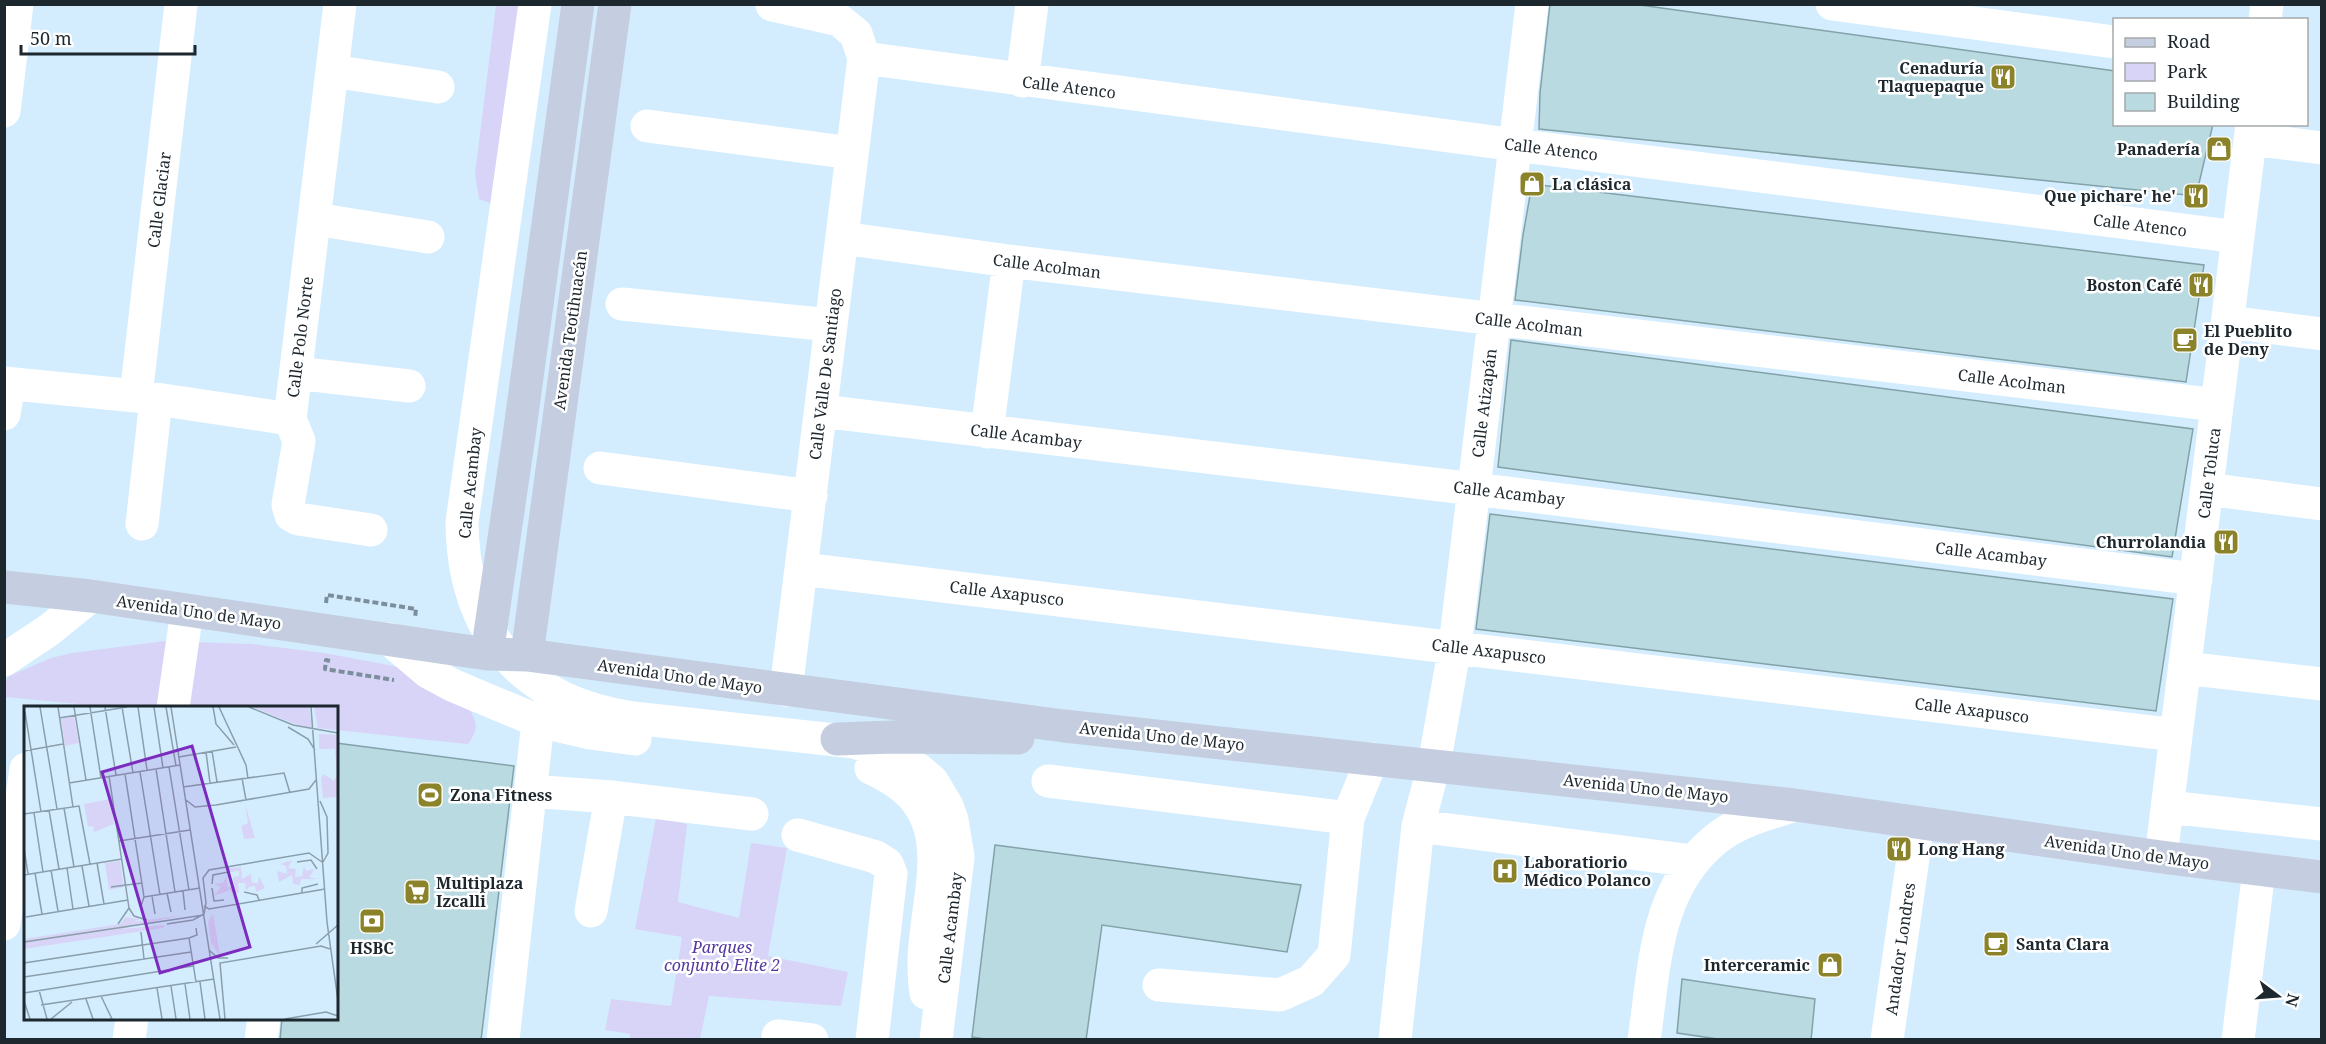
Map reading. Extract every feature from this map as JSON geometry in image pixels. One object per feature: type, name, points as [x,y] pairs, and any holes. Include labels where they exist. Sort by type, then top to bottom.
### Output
[{"type":"main road","points":[[487,654],[578,4]]},
{"type":"main road","name":"Avenida Teotihuacán","points":[[527,655],[616,13]]},
{"type":"main road","points":[[519,436],[555,441]]},
{"type":"main road","name":"Avenida Uno de Mayo","points":[[4,587],[91,596],[487,654],[527,655],[1100,730],[1795,805],[2161,857],[2322,877]]},
{"type":"main road","points":[[837,739],[1024,738],[1100,730]]},
{"type":"street","points":[[4,111],[17,4]]},
{"type":"street","name":"Calle Glaciar","points":[[142,524],[146,398],[181,4]]},
{"type":"street","name":"Calle Polo Norte","points":[[6,394],[146,398],[290,419],[340,4]]},
{"type":"street","name":"Calle Acambay","points":[[535,4],[462,522],[462,544],[470,587],[488,630],[516,668],[552,693],[591,710],[633,718],[837,739],[888,753],[919,770],[932,781],[950,813],[957,838],[958,857],[938,1027]]},
{"type":"street","points":[[1022,81],[1032,4]]},
{"type":"street","name":"Calle Atizapán","points":[[1395,1040],[1418,826],[1434,765],[1455,646],[1532,4]]},
{"type":"street","points":[[1832,4],[2113,42]]},
{"type":"street","points":[[772,5],[839,20],[856,34],[864,58]]},
{"type":"street","name":"Calle Atenco","points":[[864,58],[1022,81],[2238,237]]},
{"type":"street","name":"Calle Valle De Santiago","points":[[786,690],[864,58]]},
{"type":"street","points":[[332,71],[438,87]]},
{"type":"street","points":[[647,126],[852,153]]},
{"type":"street","points":[[2252,132],[2322,148]]},
{"type":"street","name":"Calle Toluca","points":[[2161,857],[2252,132]]},
{"type":"street","points":[[315,219],[428,237]]},
{"type":"street","name":"Calle Acolman","points":[[842,238],[1009,261],[1494,320],[2217,405]]},
{"type":"street","points":[[987,432],[1009,261]]},
{"type":"street","points":[[622,304],[831,325]]},
{"type":"street","points":[[2228,322],[2322,334]]},
{"type":"street","points":[[296,373],[409,386]]},
{"type":"street","name":"Calle Acambay","points":[[821,411],[2196,579]]},
{"type":"street","points":[[290,419],[298,441],[288,505],[291,515],[298,519],[371,530]]},
{"type":"street","points":[[600,468],[811,496]]},
{"type":"street","points":[[2207,489],[2322,504]]},
{"type":"street","name":"Calle Axapusco","points":[[802,569],[1455,646],[2176,735]]},
{"type":"street","points":[[4,660],[49,630],[91,596]]},
{"type":"street","points":[[173,706],[187,611]]},
{"type":"street","points":[[4,630],[49,630]]},
{"type":"street","name":"Calle Acambay","points":[[389,639],[408,657],[444,681],[538,721],[615,737],[851,762],[867,766],[897,781],[919,803],[928,820],[933,838],[934,874],[925,937],[924,974],[927,996],[938,1027]]},
{"type":"street","points":[[503,1040],[538,721],[563,687],[603,665]]},
{"type":"street","points":[[2185,668],[2322,684]]},
{"type":"street","points":[[1159,985],[1280,995],[1311,981],[1334,955],[1348,818],[1372,759]]},
{"type":"street","points":[[1048,781],[1348,818]]},
{"type":"street","points":[[4,924],[24,783]]},
{"type":"street","points":[[530,791],[611,797],[752,814]]},
{"type":"street","points":[[591,911],[611,797]]},
{"type":"street","points":[[1644,1040],[1661,925],[1674,890],[1693,861],[1717,838],[1746,822],[1795,805]]},
{"type":"street","points":[[2168,807],[2322,824]]},
{"type":"street","name":"Andador Londres","points":[[1887,1040],[1918,823]]},
{"type":"street","points":[[1418,826],[1693,861]]},
{"type":"street","points":[[798,835],[876,857],[887,864],[891,874],[872,1040]]},
{"type":"street","points":[[2238,1040],[2259,870]]},
{"type":"street","points":[[129,1040],[132,1020]]},
{"type":"street","points":[[261,1040],[264,1020]]},
{"type":"street","points":[[778,1036],[812,1040]]},
{"type":"path","points":[[338,662],[326,660],[325,669],[394,680]]},
{"type":"green space","points":[[496,5],[526,5],[498,206],[479,199],[475,174]]},
{"type":"green space","points":[[165,641],[252,644],[324,653],[405,668],[469,709],[474,718],[475,731],[468,744],[338,730],[338,706],[100,706],[5,697],[5,682],[9,676],[51,658],[72,653]]},
{"type":"green space","name":"Parques conjunto Elite 2","points":[[656,818],[687,824],[678,902],[739,918],[751,843],[787,848],[768,956],[848,972],[841,1006],[709,996],[700,1039],[630,1039],[630,1034],[605,1030],[611,999],[671,1006],[682,937],[635,929]]},
{"type":"building","points":[[1550,4],[1633,4],[2113,71],[2113,126],[2213,126],[2196,196],[1539,129],[1540,93]]},
{"type":"building","points":[[1532,184],[2204,265],[2186,382],[1515,300]]},
{"type":"building","points":[[1511,340],[2193,429],[2172,557],[1498,467]]},
{"type":"building","points":[[1490,514],[2173,599],[2156,711],[1476,629]]},
{"type":"building","name":"Multiplaza Izcalli","points":[[338,743],[514,766],[481,1040],[280,1040],[282,1020],[338,1020]]},
{"type":"building","points":[[995,845],[1301,885],[1287,952],[1102,925],[1086,1040],[992,1040],[972,1037]]},
{"type":"building","points":[[1682,979],[1815,999],[1811,1040],[1725,1040],[1677,1033]]},
{"type":"place","name":"Cenaduría Tlaquepaque","points":[[2003,77]]},
{"type":"place","name":"Panadería","points":[[2219,149]]},
{"type":"place","name":"La clásica","points":[[1532,184]]},
{"type":"place","name":"Que pichare' he'","points":[[2196,196]]},
{"type":"place","name":"Boston Café","points":[[2201,285]]},
{"type":"place","name":"El Pueblito de Deny","points":[[2185,340]]},
{"type":"place","name":"Churrolandia","points":[[2226,542]]},
{"type":"place","name":"Zona Fitness","points":[[430,795]]},
{"type":"place","name":"Long Hang","points":[[1899,849]]},
{"type":"place","name":"Laboratiorio Médico Polanco","points":[[1505,871]]},
{"type":"place","name":"Multiplaza Izcalli","points":[[417,892]]},
{"type":"place","name":"HSBC","points":[[372,921]]},
{"type":"place","name":"Santa Clara","points":[[1996,944]]},
{"type":"place","name":"Interceramic","points":[[1830,965]]}]
